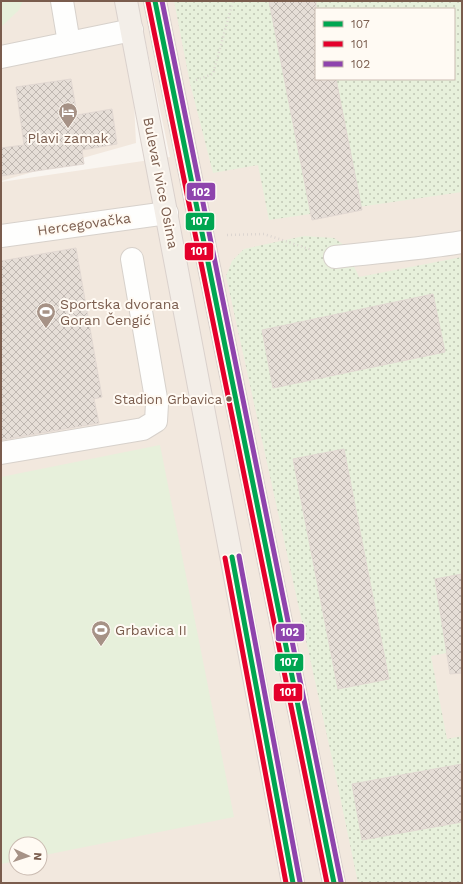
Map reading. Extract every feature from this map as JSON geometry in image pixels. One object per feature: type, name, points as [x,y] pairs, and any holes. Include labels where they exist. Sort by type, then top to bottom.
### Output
[{"type":"main road","name":"Bulevar Ivice Osima","points":[[126,1],[293,883]]},
{"type":"main road","points":[[155,1],[334,883]]},
{"type":"street","points":[[62,1],[69,43]]},
{"type":"street","points":[[1,57],[132,30]]},
{"type":"street","name":"Hercegovačka","points":[[1,236],[167,213]]},
{"type":"street","points":[[335,257],[391,250],[427,248],[462,242]]},
{"type":"street","points":[[1,453],[143,429],[156,420],[157,404],[132,259]]},
{"type":"path","points":[[190,82],[213,74],[233,1]]},
{"type":"path","points":[[203,236],[264,234],[335,257]]},
{"type":"shaded area","points":[[1,1],[129,1],[136,143],[1,181]]},
{"type":"shaded area","points":[[137,1],[462,1],[462,883],[1,883],[1,182],[170,157]]},
{"type":"green space","points":[[1,1],[23,1],[19,10],[1,27]]},
{"type":"green space","points":[[174,1],[462,1],[462,192],[269,220],[258,165],[213,173],[190,83]]},
{"type":"green space","points":[[304,236],[334,238],[344,245],[359,277],[462,257],[462,650],[431,656],[447,739],[462,736],[462,883],[358,883],[226,276],[232,261],[244,249]]},
{"type":"green space","name":"Grbavica II","points":[[160,445],[234,817],[48,854],[48,836],[8,836],[8,863],[1,864],[1,477]]},
{"type":"building","points":[[269,1],[316,1],[315,80],[336,80],[362,210],[312,220]]},
{"type":"building","name":"Plavi zamak","points":[[71,79],[77,115],[112,109],[117,144],[82,150],[84,164],[1,176],[1,148],[24,145],[16,87]]},
{"type":"building","name":"Sportska dvorana Goran Čengić","points":[[76,248],[102,397],[94,399],[99,423],[1,440],[1,261]]},
{"type":"building","points":[[433,294],[445,352],[273,388],[262,330]]},
{"type":"building","points":[[344,449],[389,679],[338,689],[293,459]]},
{"type":"building","points":[[462,574],[462,673],[450,674],[435,579]]},
{"type":"building","points":[[462,764],[462,822],[362,840],[352,784]]},
{"type":"transit line","name":"107","points":[[155,1],[334,883]]},
{"type":"transit line","name":"102","points":[[162,1],[341,882]]},
{"type":"transit line","name":"101","points":[[148,2],[327,883]]},
{"type":"transit line","name":"102","points":[[239,556],[300,882]]},
{"type":"transit line","name":"107","points":[[232,557],[293,883]]},
{"type":"transit line","name":"101","points":[[225,558],[286,883]]},
{"type":"place","name":"Plavi zamak","points":[[68,129]]},
{"type":"place","name":"Sportska dvorana Goran Čengić","points":[[46,329]]},
{"type":"place","name":"Stadion Grbavica","points":[[229,399]]},
{"type":"place","name":"Grbavica II","points":[[101,647]]}]
